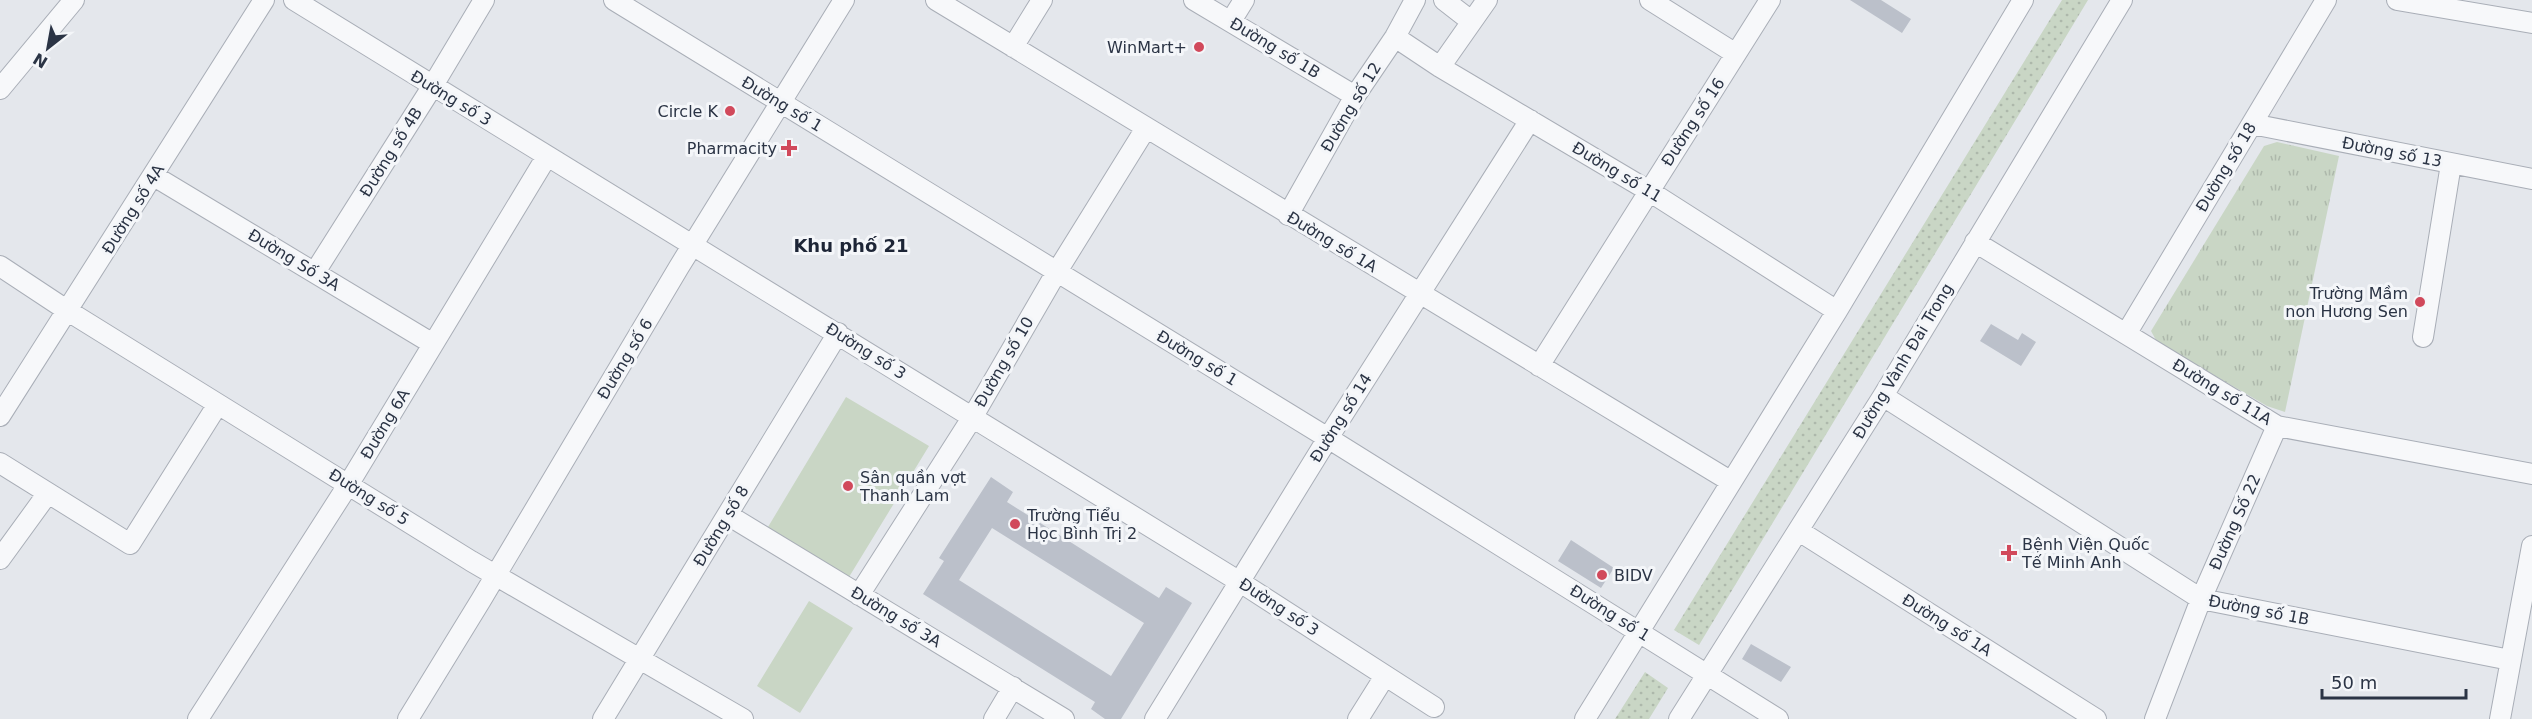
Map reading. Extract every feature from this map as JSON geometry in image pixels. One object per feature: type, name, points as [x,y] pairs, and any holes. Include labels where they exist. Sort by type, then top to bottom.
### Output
[{"type":"street","name":"Đường số 4A","points":[[0,416],[264,0]]},
{"type":"street","name":"Đường số 3","points":[[294,0],[1240,582],[1434,707]]},
{"type":"street","name":"Đường số 4B","points":[[315,272],[484,0]]},
{"type":"street","name":"Đường số 1","points":[[614,0],[1328,438],[1778,719]]},
{"type":"street","name":"Đường số 6","points":[[408,719],[496,576],[693,244],[782,105],[844,0]]},
{"type":"street","name":"Đường số 1A","points":[[936,0],[1730,481]]},
{"type":"street","points":[[1013,47],[1042,0]]},
{"type":"street","name":"Đường số 1B","points":[[1194,0],[1355,96]]},
{"type":"street","points":[[1232,21],[1244,0]]},
{"type":"street","name":"Đường số 12","points":[[1288,215],[1355,96],[1395,37],[1415,0]]},
{"type":"street","points":[[1444,0],[1471,21]]},
{"type":"street","points":[[1440,67],[1487,0]]},
{"type":"street","points":[[1650,0],[1736,54]]},
{"type":"street","name":"Đường số 16","points":[[1539,366],[1770,0]]},
{"type":"street","points":[[1585,719],[1837,311],[2023,0]]},
{"type":"street","name":"Đường Vành Đai Trong","points":[[1679,719],[1799,531],[2122,0]]},
{"type":"street","name":"Đường số 18","points":[[2126,334],[2326,0]]},
{"type":"street","points":[[2397,0],[2532,23]]},
{"type":"street","points":[[0,89],[70,1]]},
{"type":"street","name":"Đường số 11","points":[[1395,37],[1440,67],[1649,191],[1837,311]]},
{"type":"street","name":"Đường số 14","points":[[1155,719],[1418,294],[1530,120]]},
{"type":"street","name":"Đường số 13","points":[[2252,124],[2532,179]]},
{"type":"street","name":"Đường số 10","points":[[859,595],[972,418],[1056,273],[1146,128]]},
{"type":"street","name":"Đường 6A","points":[[201,718],[348,485],[547,156]]},
{"type":"street","points":[[2423,337],[2451,164]]},
{"type":"street","name":"Đường Số 3A","points":[[154,176],[433,344]]},
{"type":"street","name":"Đường số 11A","points":[[1975,242],[2277,426],[2532,474]]},
{"type":"street","name":"Đường số 5","points":[[0,266],[68,311],[496,576],[743,719]]},
{"type":"street","name":"Đường số 8","points":[[603,719],[838,333]]},
{"type":"street","name":"Đường số 1B","points":[[1882,396],[2201,599],[2510,660]]},
{"type":"street","points":[[2,469],[130,544],[218,404]]},
{"type":"street","name":"Đường Số 22","points":[[2155,719],[2201,599],[2277,426]]},
{"type":"street","points":[[0,559],[48,494]]},
{"type":"street","name":"Đường số 3A","points":[[728,515],[1064,719]]},
{"type":"street","name":"Đường số 1A","points":[[1799,531],[2096,719]]},
{"type":"street","points":[[2500,719],[2532,546]]},
{"type":"street","points":[[1358,719],[1385,676]]},
{"type":"street","points":[[994,719],[1013,687]]},
{"type":"green space","points":[[2062,0],[2088,0],[1699,645],[1674,630]]},
{"type":"green space","points":[[2277,142],[2339,156],[2285,412],[2267,406],[2157,342],[2151,331],[2264,146]]},
{"type":"green space","name":"Sân quần vợt Thanh Lam","points":[[846,397],[929,446],[849,577],[768,527]]},
{"type":"green space","points":[[809,601],[853,628],[800,713],[757,686]]},
{"type":"green space","points":[[1645,672],[1668,688],[1649,719],[1615,719]]},
{"type":"building","points":[[1850,0],[1881,0],[1911,19],[1902,33]]},
{"type":"building","points":[[1991,324],[2018,340],[2022,333],[2036,342],[2021,366],[1980,341]]},
{"type":"building","points":[[991,477],[1013,492],[1007,502],[1159,598],[1166,587],[1192,603],[1121,719],[1105,719],[1091,709],[1095,702],[923,594],[944,561],[939,558]],"holes":[[[992,528],[1144,623],[1111,676],[959,580]]]},
{"type":"building","points":[[1571,540],[1614,568],[1601,588],[1558,561]]},
{"type":"building","points":[[1751,644],[1791,667],[1781,682],[1742,659]]},
{"type":"place","name":"WinMart+","points":[[1199,47]]},
{"type":"place","name":"Circle K","points":[[730,111]]},
{"type":"place","name":"Pharmacity","points":[[789,148]]},
{"type":"place","name":"Trường Mầm non Hương Sen","points":[[2420,302]]},
{"type":"place","name":"Sân quần vợt Thanh Lam","points":[[848,486]]},
{"type":"place","name":"Trường Tiểu Học Bình Trị 2","points":[[1015,524]]},
{"type":"place","name":"Bệnh Viện Quốc Tế Minh Anh","points":[[2009,553]]},
{"type":"place","name":"BIDV","points":[[1602,575]]},
{"type":"district","name":"Khu phố 21","points":[[851,245]]}]
